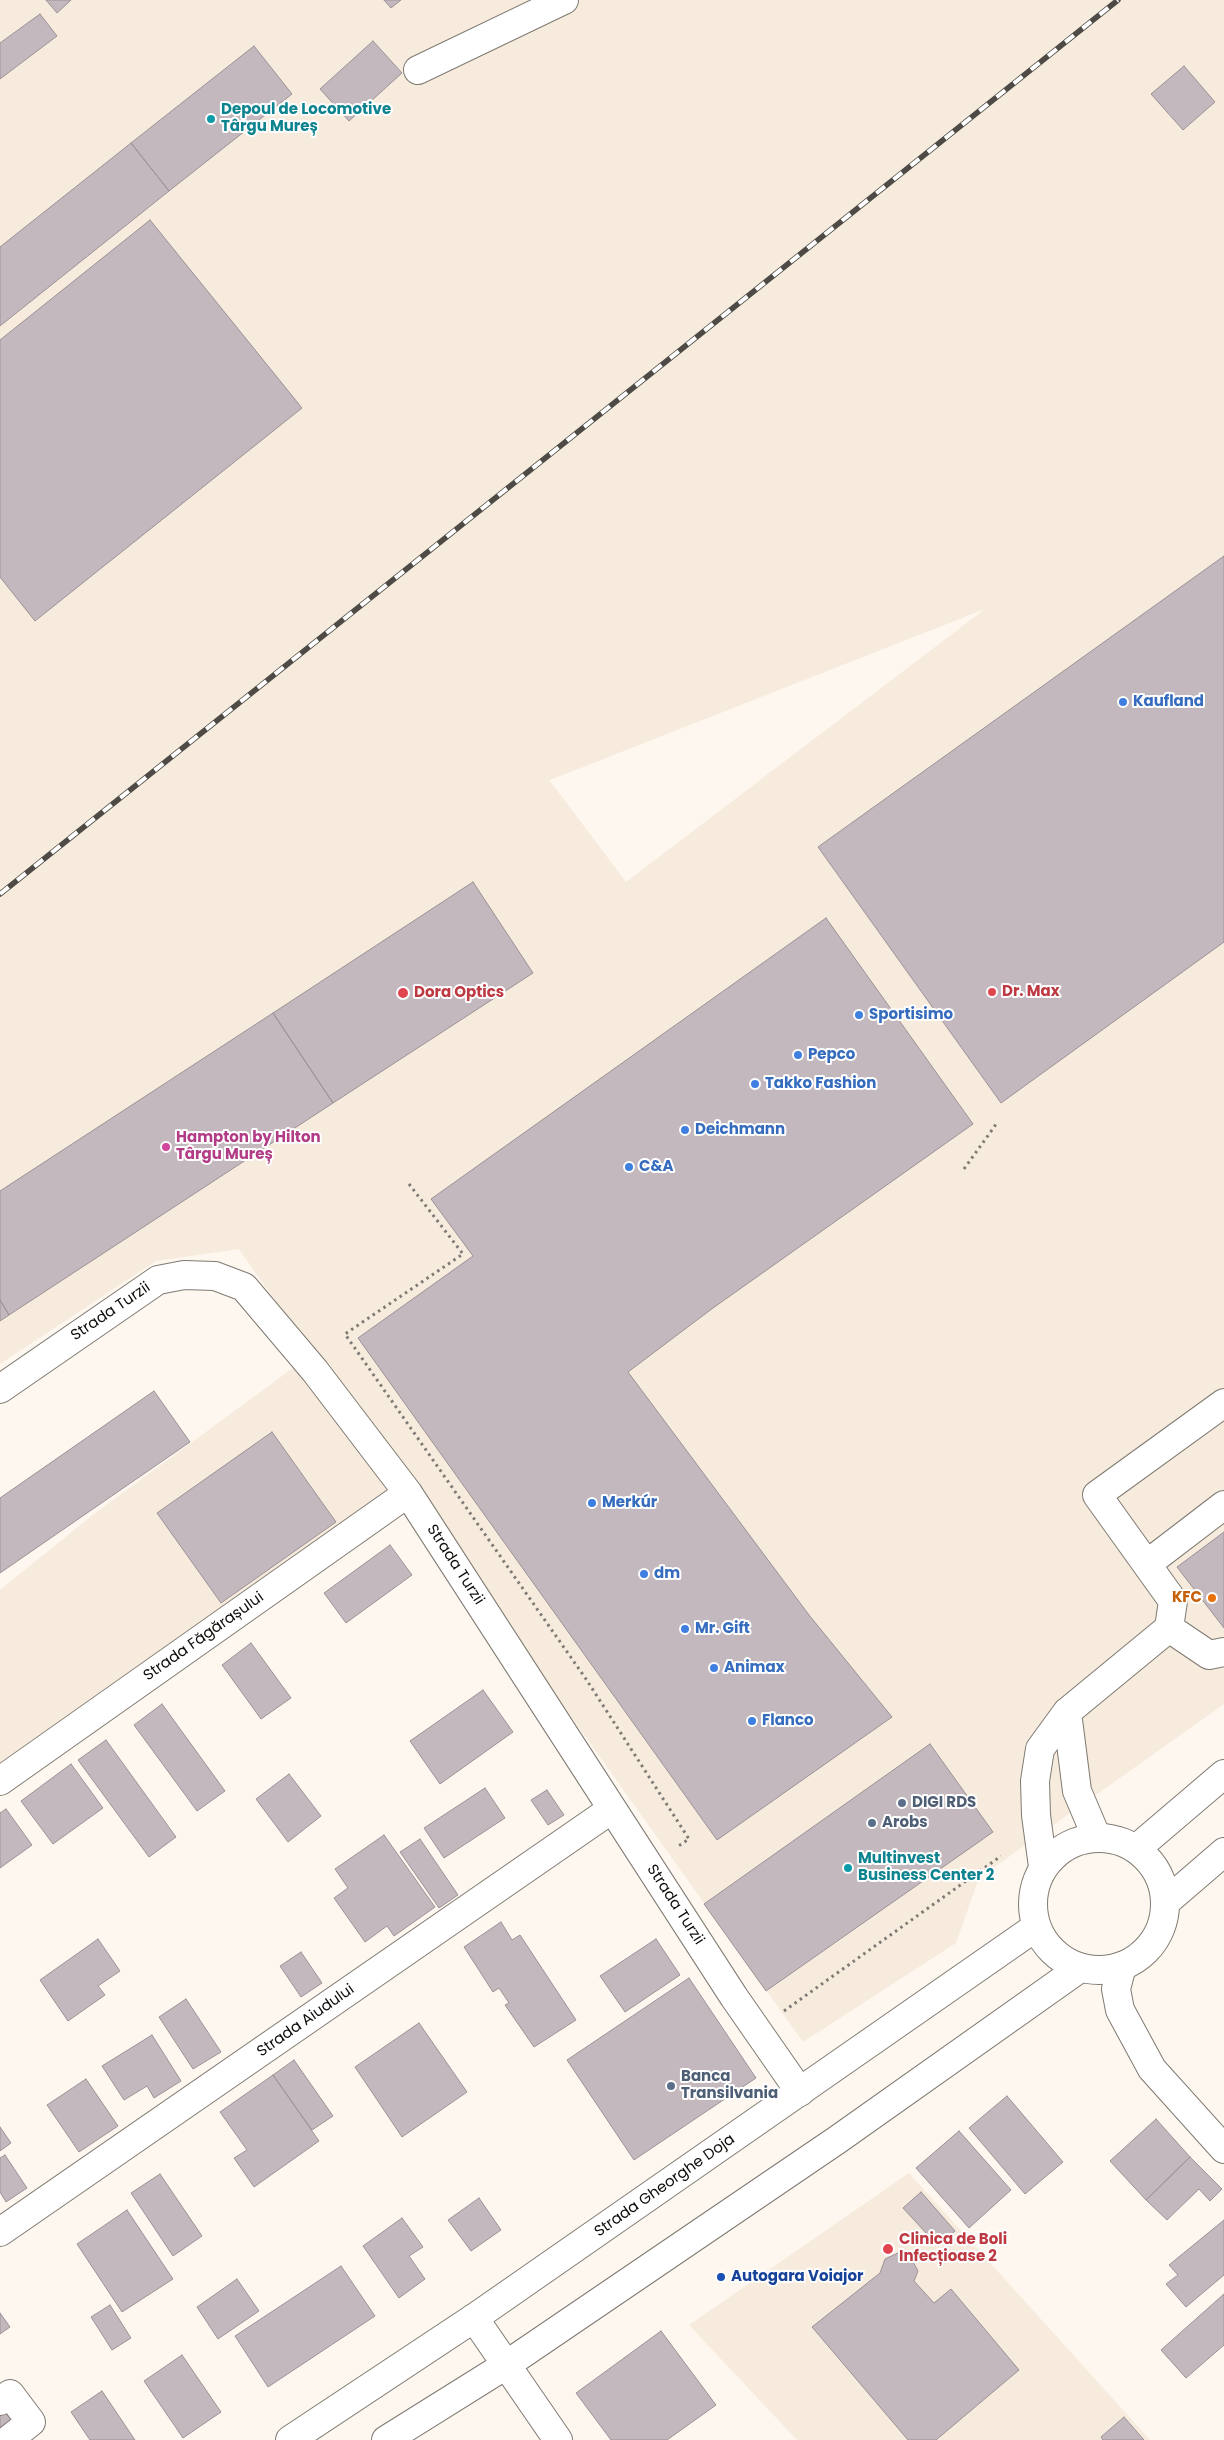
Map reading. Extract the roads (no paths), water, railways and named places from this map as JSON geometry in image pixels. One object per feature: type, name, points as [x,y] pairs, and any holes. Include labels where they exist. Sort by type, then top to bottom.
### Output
[{"type":"street","points":[[418,70],[564,0]]},
{"type":"street","name":"Strada Turzii","points":[[0,1389],[158,1280],[184,1275],[214,1276],[244,1287],[315,1370],[408,1493],[734,1997],[800,2092]]},
{"type":"street","points":[[1044,1867],[1036,1815],[1035,1781],[1040,1749],[1067,1712],[1170,1628],[1173,1601],[1097,1495],[1224,1403]]},
{"type":"street","name":"Strada Făgărașului","points":[[0,1780],[408,1493]]},
{"type":"street","points":[[1147,1564],[1224,1505]]},
{"type":"street","points":[[1170,1628],[1209,1655],[1224,1652]]},
{"type":"street","points":[[1067,1712],[1077,1791],[1097,1838]]},
{"type":"street","points":[[1136,1849],[1224,1774]]},
{"type":"street","name":"Strada Aiudului","points":[[0,2232],[612,1809]]},
{"type":"street","points":[[1097,1838],[1117,1840],[1136,1849],[1151,1863],[1162,1881],[1166,1902],[1163,1922],[1154,1941],[1140,1956],[1122,1966],[1102,1971],[1080,1968],[1062,1960],[1046,1945],[1036,1927],[1032,1906],[1035,1886],[1044,1867],[1058,1852],[1070,1845],[1097,1838]]},
{"type":"street","points":[[1166,1902],[1224,1852]]},
{"type":"street","name":"Strada Gheorghe Doja","points":[[290,2440],[474,2318],[1036,1927]]},
{"type":"street","points":[[1122,1966],[1116,1989],[1120,2010],[1152,2069],[1224,2149]]},
{"type":"street","points":[[386,2440],[506,2365],[837,2140],[1080,1968]]},
{"type":"street","points":[[474,2318],[558,2440]]},
{"type":"street","points":[[0,2401],[10,2394],[38,2431],[8,2440]]},
{"type":"railway","points":[[0,894],[1118,0]]},
{"type":"place","name":"Depoul de Locomotive Târgu Mureș","points":[[211,119]]},
{"type":"place","name":"Kaufland","points":[[1123,702]]},
{"type":"place","name":"Dr. Max","points":[[992,992]]},
{"type":"place","name":"Dora Optics","points":[[403,993]]},
{"type":"place","name":"Sportisimo","points":[[859,1015]]},
{"type":"place","name":"Pepco","points":[[798,1055]]},
{"type":"place","name":"Takko Fashion","points":[[755,1084]]},
{"type":"place","name":"Deichmann","points":[[685,1130]]},
{"type":"place","name":"Hampton by Hilton Târgu Mureș","points":[[166,1147]]},
{"type":"place","name":"C&A","points":[[629,1167]]},
{"type":"place","name":"Merkúr","points":[[592,1503]]},
{"type":"place","name":"dm","points":[[644,1574]]},
{"type":"place","name":"KFC","points":[[1212,1598]]},
{"type":"place","name":"Mr. Gift","points":[[685,1629]]},
{"type":"place","name":"Animax","points":[[714,1668]]},
{"type":"place","name":"Flanco","points":[[752,1721]]},
{"type":"place","name":"DIGI RDS","points":[[902,1803]]},
{"type":"place","name":"Arobs","points":[[872,1823]]},
{"type":"place","name":"Multinvest Business Center 2","points":[[848,1868]]},
{"type":"place","name":"Banca Transilvania","points":[[671,2086]]},
{"type":"place","name":"Clinica de Boli Infecțioase 2","points":[[888,2249]]},
{"type":"place","name":"Autogara Voiajor","points":[[721,2277]]}]
